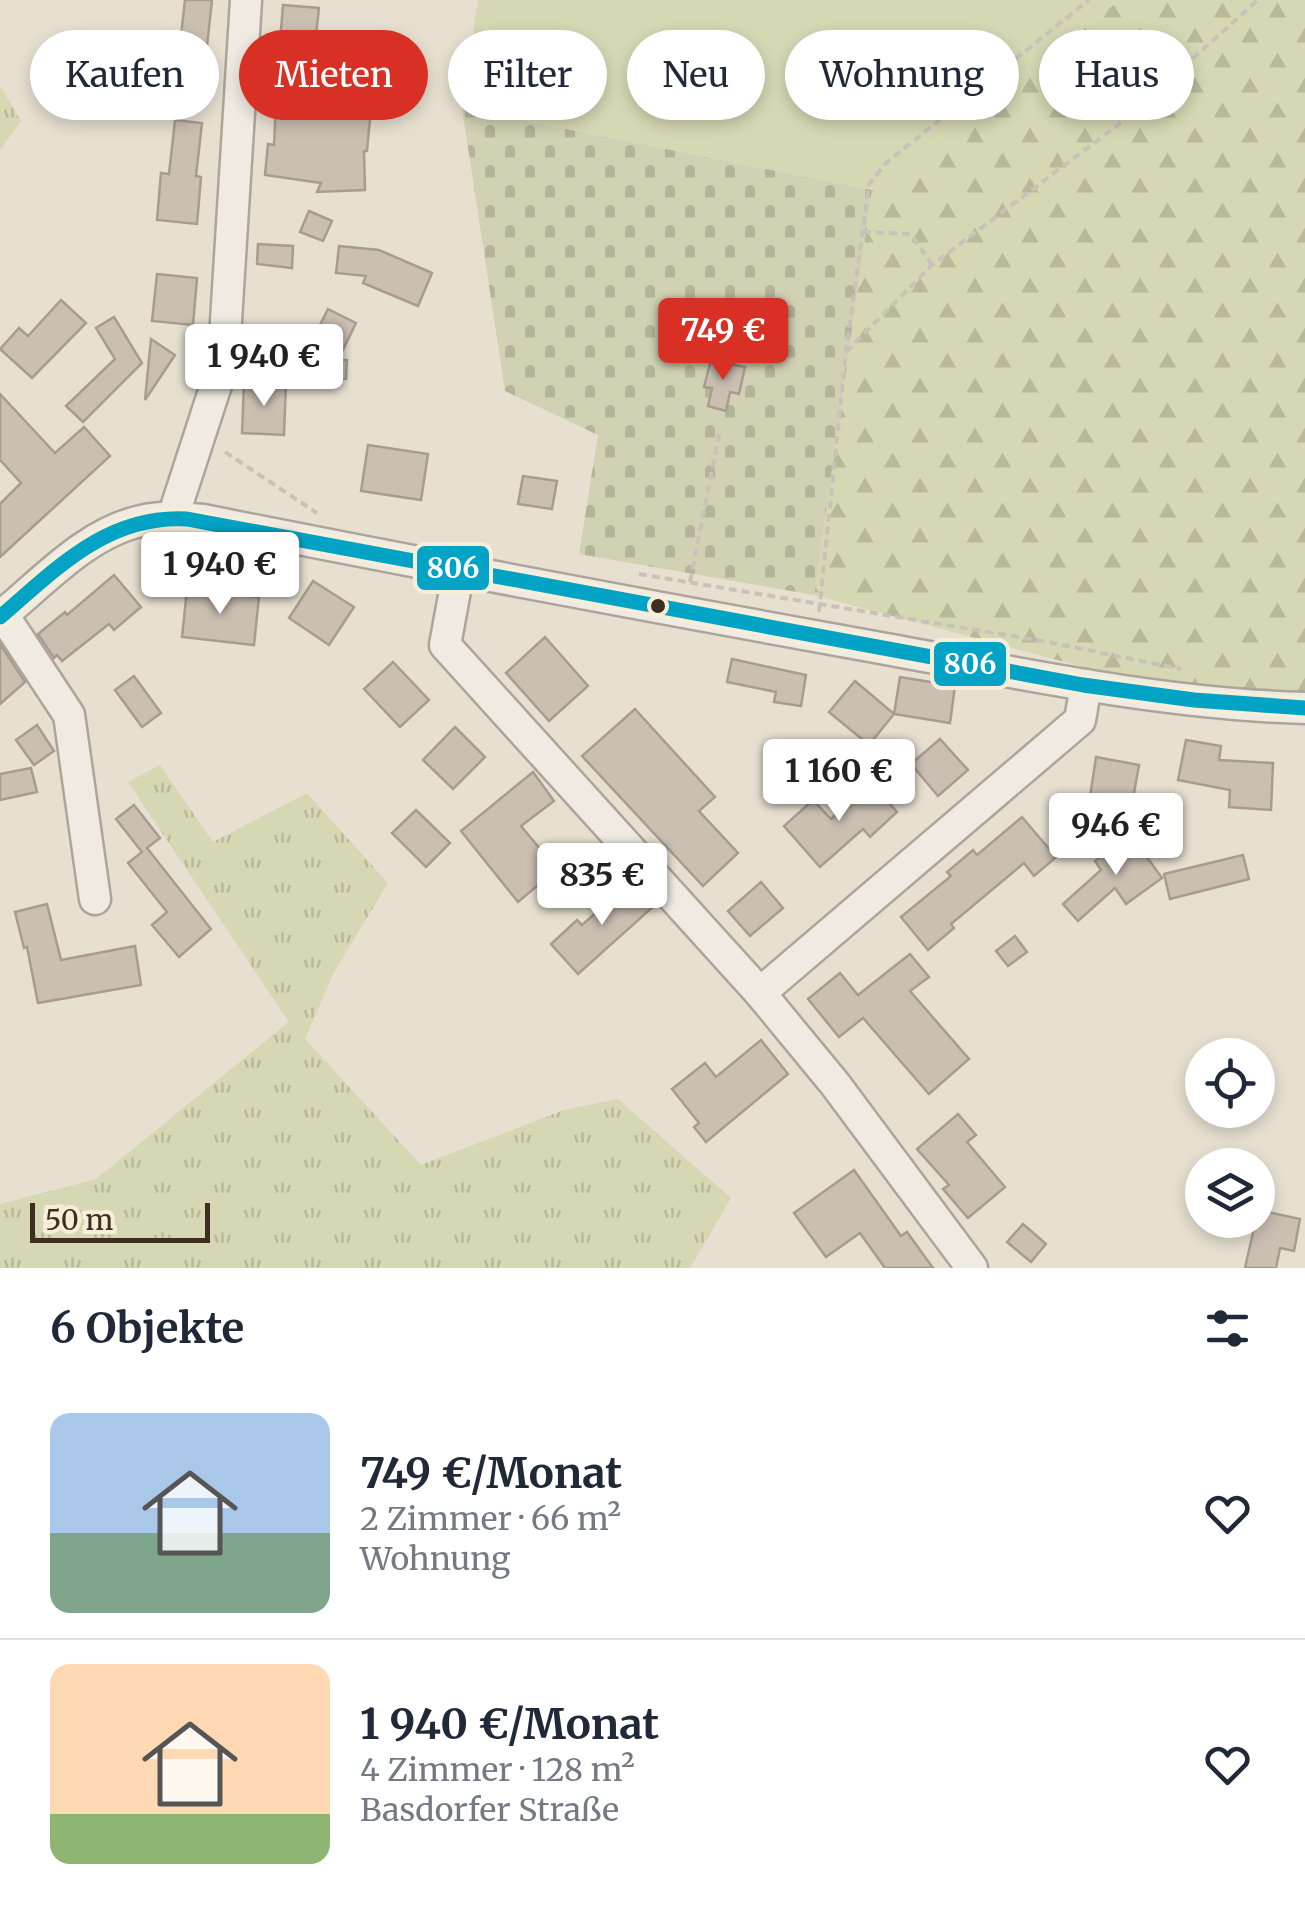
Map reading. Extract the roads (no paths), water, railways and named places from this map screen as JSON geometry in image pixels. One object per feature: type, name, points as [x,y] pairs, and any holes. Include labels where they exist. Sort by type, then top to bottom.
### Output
[{"type":"street","points":[[173,517],[218,379],[225,338],[246,0]]},
{"type":"street","points":[[95,900],[70,716],[2,616],[72,556],[139,521],[173,517],[203,520],[1086,685],[1305,708]]},
{"type":"street","points":[[459,569],[445,644],[760,993],[834,1084],[972,1268]]},
{"type":"street","points":[[760,993],[1080,720],[1086,685]]}]
